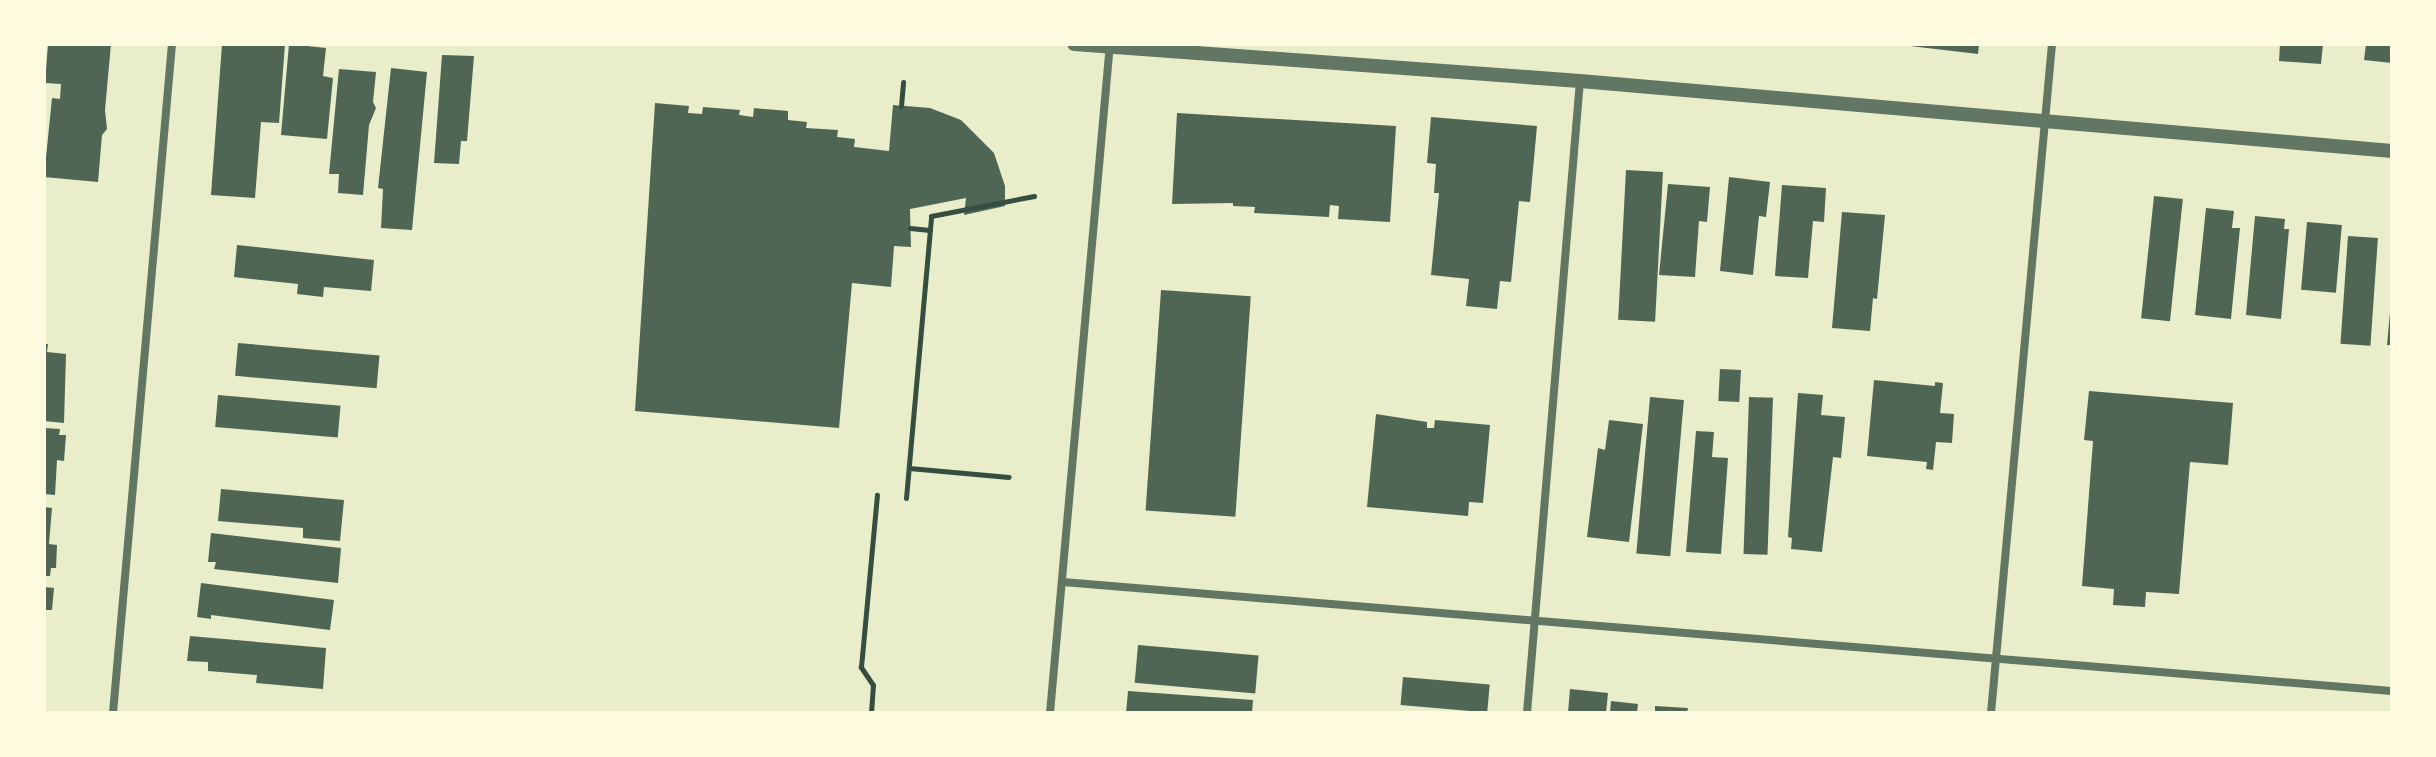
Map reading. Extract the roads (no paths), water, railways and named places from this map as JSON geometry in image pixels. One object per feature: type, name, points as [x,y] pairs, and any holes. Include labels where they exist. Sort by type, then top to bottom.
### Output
[{"type":"street","points":[[113,713],[172,44]]},
{"type":"street","points":[[1074,44],[1580,81],[2392,151]]},
{"type":"street","points":[[1991,713],[2052,44]]},
{"type":"street","points":[[1050,713],[1110,46]]},
{"type":"street","points":[[1527,713],[1580,81]]},
{"type":"street","points":[[1063,582],[1534,624],[2392,691]]}]
